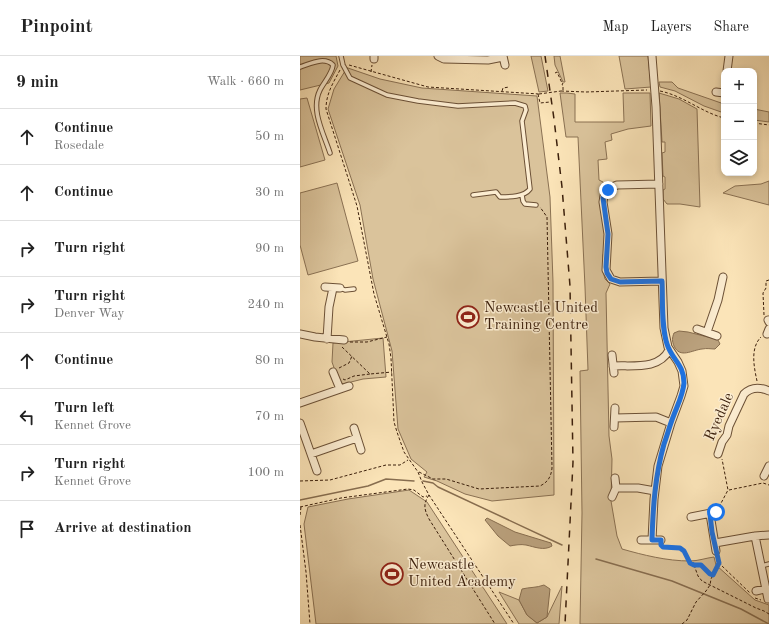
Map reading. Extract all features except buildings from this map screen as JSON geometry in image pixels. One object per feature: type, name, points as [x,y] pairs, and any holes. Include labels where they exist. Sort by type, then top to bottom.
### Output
[{"type":"street","points":[[438,56],[444,59],[476,60],[488,60],[503,56],[505,65]]},
{"type":"street","points":[[652,56],[656,96],[664,328],[669,350],[680,366],[684,381],[681,396],[658,466],[652,540]]},
{"type":"street","points":[[727,68],[729,56]]},
{"type":"street","points":[[716,92],[721,93]]},
{"type":"street","points":[[659,184],[617,185],[610,188],[603,198],[608,234],[606,267],[609,276],[620,282],[662,281]]},
{"type":"street","points":[[707,332],[717,307],[723,277]]},
{"type":"street","points":[[325,287],[336,288],[329,307],[327,339]]},
{"type":"street","points":[[697,329],[717,336]]},
{"type":"street","points":[[300,334],[343,341]]},
{"type":"street","points":[[612,355],[613,369],[653,364],[663,359],[669,350]]},
{"type":"street","points":[[336,371],[340,389]]},
{"type":"street","points":[[300,403],[349,386]]},
{"type":"street","name":"Ryedale","points":[[717,454],[727,435],[729,426],[744,394],[748,390],[758,388],[769,391]]},
{"type":"street","points":[[614,426],[615,408]]},
{"type":"street","points":[[615,418],[656,417],[671,423]]},
{"type":"street","points":[[300,423],[317,471]]},
{"type":"street","points":[[354,428],[361,450]]},
{"type":"street","points":[[311,454],[357,438]]},
{"type":"street","points":[[764,476],[769,466]]},
{"type":"street","points":[[612,497],[616,488],[615,478]]},
{"type":"street","points":[[616,488],[638,488],[655,491]]},
{"type":"street","points":[[691,517],[713,513],[715,547],[755,536],[769,535]]},
{"type":"street","points":[[755,536],[765,589],[765,600]]},
{"type":"street","points":[[641,540],[661,540]]},
{"type":"street","points":[[754,594],[765,589]]},
{"type":"lane","points":[[330,153],[316,107],[318,94],[330,74],[333,65],[341,57]]},
{"type":"lane","points":[[341,57],[343,65],[350,78],[387,95],[458,106],[510,103],[523,105],[526,110],[522,121],[530,187],[528,192],[522,195],[500,197],[496,192],[474,195]]},
{"type":"lane","points":[[300,67],[321,60],[329,62],[333,65]]},
{"type":"lane","points":[[522,195],[525,204],[536,205]]},
{"type":"lane","points":[[336,288],[345,290],[354,289]]},
{"type":"lane","points":[[761,566],[769,564]]},
{"type":"path","points":[[371,72],[372,61],[374,58]]},
{"type":"path","points":[[514,624],[429,494],[418,472],[400,444],[396,427],[390,351],[372,286],[357,206],[326,110],[327,97],[329,90],[343,65],[428,87],[539,94],[572,91]]},
{"type":"path","points":[[554,73],[557,72],[563,83],[562,91]]},
{"type":"path","points":[[502,92],[503,88],[509,87]]},
{"type":"path","points":[[539,94],[540,103],[550,102]]},
{"type":"path","points":[[757,123],[769,125]]},
{"type":"path","points":[[418,472],[433,478],[446,479],[480,489],[540,486],[546,483],[551,476],[547,217],[542,208],[536,205]]},
{"type":"path","points":[[769,280],[766,281],[766,288],[763,293],[764,315],[769,321]]},
{"type":"path","points":[[758,388],[753,358],[757,341],[768,332]]},
{"type":"path","points":[[370,374],[343,348],[343,341],[367,342],[387,337]]},
{"type":"path","points":[[336,371],[341,366],[349,363],[352,356]]},
{"type":"path","points":[[340,377],[345,380],[354,376],[392,372]]},
{"type":"path","points":[[717,454],[728,490]]},
{"type":"path","points":[[300,481],[330,480],[386,465],[400,465],[409,459]]},
{"type":"path","points":[[713,513],[728,490],[763,483],[769,485]]},
{"type":"path","points":[[300,515],[301,506],[341,498],[408,488],[414,490],[423,497],[426,497],[429,494]]},
{"type":"path","points":[[429,494],[424,504],[425,511],[429,519],[495,624]]},
{"type":"path","points":[[300,525],[306,572],[310,624]]},
{"type":"path","points":[[661,540],[661,545],[663,547],[678,547],[682,549],[688,562],[694,565],[701,565],[713,575]]},
{"type":"path","points":[[715,547],[719,563],[734,579],[754,594],[765,600]]},
{"type":"path","points":[[682,624],[687,620],[696,602],[706,591],[719,563]]},
{"type":"path","points":[[694,565],[700,579],[756,608],[764,610],[769,614]]},
{"type":"shaded area","points":[[300,56],[336,56],[338,66],[329,83],[300,90]]},
{"type":"shaded area","points":[[531,56],[541,56],[548,91],[539,92]]},
{"type":"shaded area","points":[[554,56],[560,56],[565,82],[563,82],[555,65]]},
{"type":"shaded area","points":[[619,56],[648,56],[651,87],[625,89]]},
{"type":"shaded area","name":"Newcastle United Training Centre","points":[[345,67],[380,79],[422,88],[537,96],[550,197],[553,282],[554,495],[492,501],[465,494],[437,481],[424,477],[427,472],[411,459],[398,429],[392,351],[373,279],[360,205],[328,109],[334,89],[345,71]]},
{"type":"shaded area","points":[[659,82],[672,82],[678,88],[721,103],[721,112],[704,106],[675,91],[660,87]]},
{"type":"shaded area","points":[[560,93],[575,94],[575,122],[624,122],[623,93],[650,93],[651,126],[628,129],[611,134],[612,140],[605,142],[607,159],[598,160],[599,180],[603,182],[606,188],[602,191],[600,197],[604,219],[604,275],[605,279],[610,284],[606,293],[609,436],[612,459],[611,501],[617,536],[622,549],[655,557],[681,561],[693,561],[714,557],[716,565],[755,600],[769,605],[769,624],[580,624],[582,513],[580,371],[588,370],[585,287],[578,137],[566,137]]},
{"type":"shaded area","points":[[659,93],[679,99],[697,109],[700,207],[667,204],[663,199],[665,177],[663,176],[662,153],[665,152],[665,142],[662,142]]},
{"type":"shaded area","points":[[307,98],[325,160],[300,167],[300,99]]},
{"type":"shaded area","points":[[757,110],[769,112],[769,122],[757,120]]},
{"type":"shaded area","points":[[769,181],[769,205],[723,193],[735,186],[761,184]]},
{"type":"shaded area","points":[[337,183],[358,261],[308,275],[300,245],[300,193]]},
{"type":"shaded area","points":[[679,331],[716,339],[720,344],[715,349],[704,349],[683,353],[677,350],[672,340],[674,333]]},
{"type":"shaded area","points":[[383,338],[386,377],[363,379],[343,384],[339,382],[332,362],[333,343]]},
{"type":"shaded area","name":"Newcastle United Academy","points":[[409,490],[427,502],[507,624],[316,624],[304,524],[308,507],[348,499]]},
{"type":"shaded area","points":[[487,518],[515,532],[551,543],[552,546],[536,548],[524,545],[510,546],[498,536],[485,520]]},
{"type":"shaded area","points":[[544,585],[550,589],[547,617],[537,623],[527,615],[519,600],[522,589]]},
{"type":"shaded area","points":[[562,586],[559,624],[519,624],[499,592],[519,600],[527,615],[537,623],[547,617]]},
{"type":"waterway","points":[[300,500],[368,486],[386,479],[414,481]]},
{"type":"waterway","points":[[423,481],[433,483],[438,487],[562,545]]},
{"type":"waterway","points":[[596,559],[672,581],[741,609],[769,624]]},
{"type":"railway","points":[[545,56],[562,187],[570,286],[573,462],[565,624]]},
{"type":"place","name":"Newcastle United Training Centre","points":[[468,317]]},
{"type":"place","name":"Newcastle United Academy","points":[[392,574]]},
{"type":"route","points":[[608,190],[603,198],[608,234],[607,273],[611,279],[617,282],[662,281],[666,341],[669,350],[678,362],[684,381],[683,391],[664,444],[658,466],[654,499],[652,540],[661,540],[661,545],[663,547],[678,547],[682,549],[688,562],[694,565],[703,566],[710,574],[713,575],[719,563],[712,532],[710,514],[716,512]]}]
